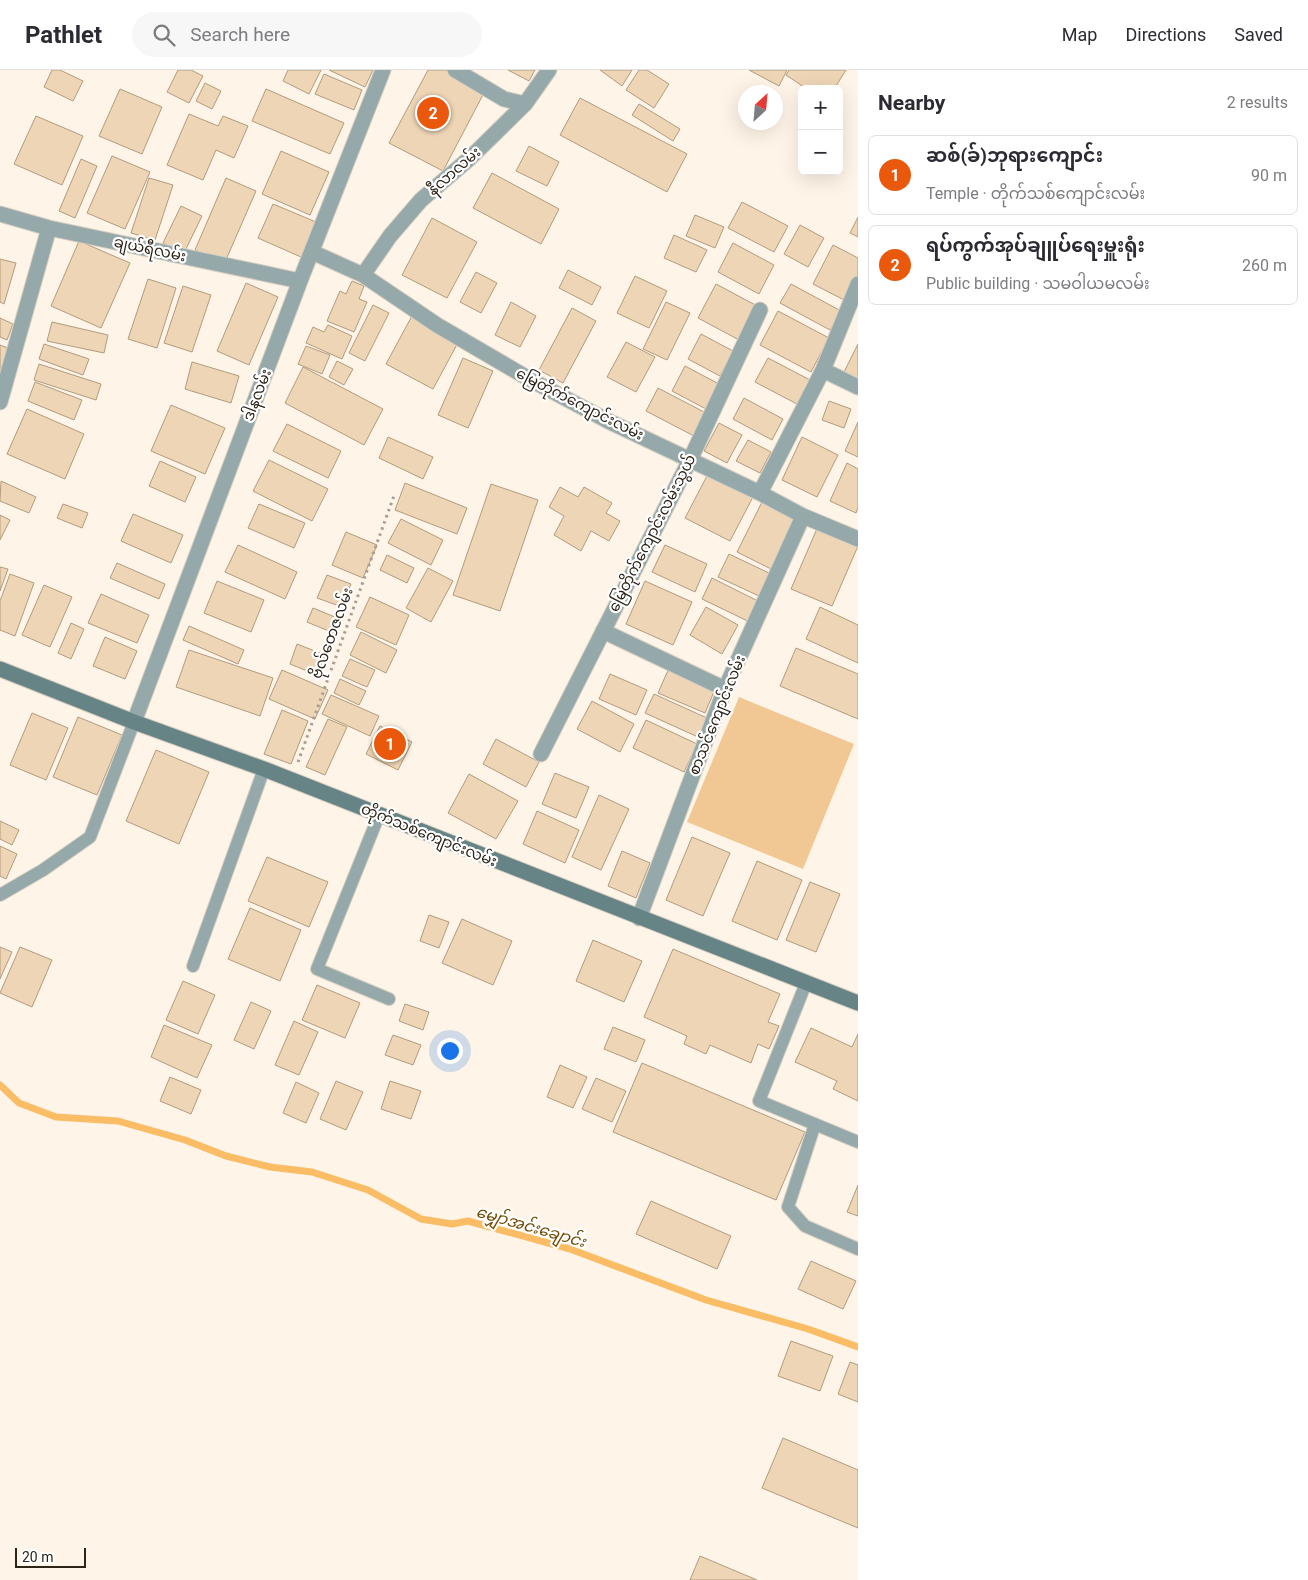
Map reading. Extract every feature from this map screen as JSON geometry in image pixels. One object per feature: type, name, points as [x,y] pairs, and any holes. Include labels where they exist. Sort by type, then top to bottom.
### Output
[{"type":"street","name":"ဒါနလမ်း","points":[[134,722],[300,281],[383,70]]},
{"type":"street","points":[[455,70],[504,99],[524,104]]},
{"type":"street","name":"နီလာလမ်း","points":[[363,275],[390,236],[421,200],[470,158],[524,104],[549,70]]},
{"type":"street","name":"ချယ်ရီလမ်း","points":[[0,214],[49,228],[300,281]]},
{"type":"street","points":[[0,402],[49,228]]},
{"type":"street","name":"မြေတိုက်ကျောင်းလမ်း","points":[[312,252],[363,275],[437,325],[531,380],[608,421],[760,493],[803,516],[858,539]]},
{"type":"street","points":[[760,493],[822,370],[858,284]]},
{"type":"street","name":"မြေတိုက်ကျောင်းလမ်းသွယ်","points":[[540,754],[690,460],[760,310]]},
{"type":"street","points":[[822,370],[858,386]]},
{"type":"street","name":"စာသင်ကျောင်းလမ်း","points":[[639,918],[725,689],[803,516]]},
{"type":"street","points":[[603,631],[725,689]]},
{"type":"street","name":"တိုက်သစ်ကျောင်းလမ်း","points":[[0,669],[134,722],[264,770],[858,1004]]},
{"type":"lane","points":[[0,895],[43,870],[90,837],[134,722]]},
{"type":"lane","points":[[193,966],[264,770]]},
{"type":"lane","points":[[379,815],[317,969],[389,999]]},
{"type":"lane","points":[[806,983],[759,1101],[858,1142]]},
{"type":"lane","points":[[815,1124],[788,1207],[805,1226],[858,1249]]},
{"type":"path","name":"ဗိုလ်တေဇလမ်း","points":[[291,781],[395,493]]},
{"type":"shaded area","points":[[739,697],[854,744],[803,869],[687,822]]},
{"type":"building","points":[[52,70],[60,70],[83,81],[73,101],[44,87]]},
{"type":"building","points":[[178,70],[191,70],[203,76],[189,103],[167,92]]},
{"type":"building","points":[[288,70],[321,70],[309,94],[283,81]]},
{"type":"building","points":[[329,70],[373,70],[365,87]]},
{"type":"building","points":[[428,70],[446,70],[485,91],[443,171],[389,143]]},
{"type":"building","points":[[508,70],[535,70],[529,81]]},
{"type":"building","points":[[600,70],[632,70],[622,86]]},
{"type":"building","points":[[639,70],[647,70],[669,84],[654,108],[626,90]]},
{"type":"building","points":[[749,70],[787,70],[780,85]]},
{"type":"building","points":[[789,70],[846,70],[837,85],[801,85],[786,75]]},
{"type":"building","points":[[324,74],[362,90],[354,110],[315,94]]},
{"type":"building","points":[[205,83],[221,91],[212,109],[196,101]]},
{"type":"building","points":[[120,89],[162,107],[142,154],[99,136]]},
{"type":"building","points":[[266,89],[344,123],[330,154],[252,121]]},
{"type":"building","points":[[580,98],[687,154],[667,192],[560,135]]},
{"type":"building","points":[[639,104],[680,129],[673,141],[632,115]]},
{"type":"building","points":[[189,114],[218,126],[223,116],[248,126],[234,158],[216,150],[203,180],[167,165]]},
{"type":"building","points":[[36,116],[83,136],[62,185],[14,164]]},
{"type":"building","points":[[529,146],[559,162],[547,186],[516,171]]},
{"type":"building","points":[[281,151],[329,172],[310,215],[262,194]]},
{"type":"building","points":[[112,156],[150,172],[125,229],[87,213]]},
{"type":"building","points":[[81,159],[97,166],[75,218],[59,211]]},
{"type":"building","points":[[492,173],[559,209],[541,244],[473,208]]},
{"type":"building","points":[[149,178],[173,185],[155,240],[131,233]]},
{"type":"building","points":[[226,178],[256,191],[225,262],[195,250]]},
{"type":"building","points":[[742,202],[788,226],[774,252],[728,228]]},
{"type":"building","points":[[273,204],[316,222],[301,257],[258,238]]},
{"type":"building","points":[[181,206],[202,216],[184,253],[163,243]]},
{"type":"building","points":[[695,215],[724,227],[715,248],[686,236]]},
{"type":"building","points":[[858,217],[858,237],[850,233]]},
{"type":"building","points":[[432,218],[477,242],[447,298],[402,275]]},
{"type":"building","points":[[800,225],[824,238],[808,267],[784,254]]},
{"type":"building","points":[[674,235],[707,250],[696,272],[664,258]]},
{"type":"building","points":[[79,241],[130,263],[101,328],[51,306]]},
{"type":"building","points":[[733,243],[774,265],[759,294],[718,272]]},
{"type":"building","points":[[833,245],[858,258],[858,278],[846,301],[813,284]]},
{"type":"building","points":[[0,259],[16,263],[4,304],[0,302]]},
{"type":"building","points":[[568,270],[601,287],[592,305],[559,288]]},
{"type":"building","points":[[476,272],[497,283],[481,313],[460,302]]},
{"type":"building","points":[[635,276],[667,291],[649,328],[617,313]]},
{"type":"building","points":[[148,279],[176,288],[157,348],[128,339]]},
{"type":"building","points":[[352,281],[364,286],[359,299],[367,302],[354,332],[327,321],[340,291],[346,294]]},
{"type":"building","points":[[246,283],[278,297],[249,365],[217,351]]},
{"type":"building","points":[[716,284],[759,307],[741,341],[698,318]]},
{"type":"building","points":[[791,284],[841,311],[830,330],[780,303]]},
{"type":"building","points":[[183,286],[211,295],[192,352],[164,343]]},
{"type":"building","points":[[511,302],[536,316],[520,347],[495,335]]},
{"type":"building","points":[[666,302],[690,313],[667,360],[643,349]]},
{"type":"building","points":[[373,305],[389,313],[365,361],[349,353]]},
{"type":"building","points":[[572,308],[596,321],[563,383],[539,370]]},
{"type":"building","points":[[778,311],[829,338],[811,372],[760,345]]},
{"type":"building","points":[[413,314],[460,339],[433,389],[386,364]]},
{"type":"building","points":[[0,318],[13,324],[7,340],[0,337]]},
{"type":"building","points":[[52,322],[108,335],[104,353],[47,341]]},
{"type":"building","points":[[328,325],[352,336],[342,359],[306,343],[313,327],[324,332]]},
{"type":"building","points":[[701,334],[733,351],[720,376],[688,359]]},
{"type":"building","points":[[626,342],[655,357],[636,392],[607,377]]},
{"type":"building","points":[[44,344],[89,359],[83,375],[39,359]]},
{"type":"building","points":[[858,344],[858,381],[843,374]]},
{"type":"building","points":[[0,345],[13,350],[0,380]]},
{"type":"building","points":[[306,346],[330,355],[322,374],[298,364]]},
{"type":"building","points":[[463,358],[493,371],[468,428],[438,415]]},
{"type":"building","points":[[768,358],[810,380],[797,404],[755,382]]},
{"type":"building","points":[[337,361],[353,369],[344,385],[329,377]]},
{"type":"building","points":[[192,362],[239,376],[231,403],[185,389]]},
{"type":"building","points":[[39,364],[101,384],[96,400],[34,380]]},
{"type":"building","points":[[685,366],[719,384],[706,409],[672,391]]},
{"type":"building","points":[[303,367],[383,409],[364,445],[285,403]]},
{"type":"building","points":[[35,382],[82,400],[74,420],[28,401]]},
{"type":"building","points":[[658,388],[706,413],[694,436],[646,411]]},
{"type":"building","points":[[744,398],[783,419],[772,440],[733,419]]},
{"type":"building","points":[[829,401],[851,409],[844,428],[822,420]]},
{"type":"building","points":[[171,405],[225,428],[205,474],[151,451]]},
{"type":"building","points":[[27,409],[84,434],[65,479],[7,454]]},
{"type":"building","points":[[858,422],[858,457],[845,451]]},
{"type":"building","points":[[719,423],[742,435],[727,463],[704,451]]},
{"type":"building","points":[[287,424],[341,451],[328,478],[273,451]]},
{"type":"building","points":[[388,437],[433,457],[423,479],[379,458]]},
{"type":"building","points":[[802,437],[838,455],[817,497],[782,480]]},
{"type":"building","points":[[748,440],[771,452],[760,473],[736,461]]},
{"type":"building","points":[[269,460],[328,489],[312,521],[253,491]]},
{"type":"building","points":[[160,461],[196,477],[185,502],[149,486]]},
{"type":"building","points":[[847,463],[858,469],[858,508],[856,513],[830,501]]},
{"type":"building","points":[[708,474],[753,497],[730,541],[685,518]]},
{"type":"building","points":[[1,481],[36,497],[29,513],[0,501]]},
{"type":"building","points":[[405,483],[467,508],[457,534],[395,510]]},
{"type":"building","points":[[491,484],[538,500],[500,611],[453,595]]},
{"type":"building","points":[[560,487],[578,497],[584,487],[612,503],[606,513],[620,521],[609,541],[591,531],[581,551],[554,535],[564,516],[549,507]]},
{"type":"building","points":[[763,500],[796,517],[771,569],[737,552]]},
{"type":"building","points":[[63,504],[88,513],[82,528],[57,518]]},
{"type":"building","points":[[259,504],[305,523],[294,548],[248,528]]},
{"type":"building","points":[[133,514],[183,535],[171,563],[121,541]]},
{"type":"building","points":[[0,515],[10,520],[0,540]]},
{"type":"building","points":[[401,519],[443,540],[431,565],[388,543]]},
{"type":"building","points":[[819,524],[858,541],[858,546],[832,606],[791,589]]},
{"type":"building","points":[[346,532],[377,545],[363,578],[332,565]]},
{"type":"building","points":[[238,545],[297,572],[285,599],[225,572]]},
{"type":"building","points":[[665,545],[707,564],[695,592],[652,572]]},
{"type":"building","points":[[729,554],[769,573],[759,596],[718,577]]},
{"type":"building","points":[[387,555],[414,568],[407,583],[380,570]]},
{"type":"building","points":[[117,563],[165,584],[159,599],[110,578]]},
{"type":"building","points":[[0,567],[8,569],[0,591]]},
{"type":"building","points":[[428,568],[453,581],[431,622],[406,608]]},
{"type":"building","points":[[10,574],[34,583],[15,636],[0,630],[0,601]]},
{"type":"building","points":[[327,575],[351,584],[342,607],[317,598]]},
{"type":"building","points":[[712,578],[770,607],[760,627],[702,599]]},
{"type":"building","points":[[217,581],[264,600],[251,632],[204,613]]},
{"type":"building","points":[[645,581],[692,602],[673,645],[626,624]]},
{"type":"building","points":[[44,585],[72,597],[50,647],[22,635]]},
{"type":"building","points":[[101,594],[149,615],[137,643],[88,623]]},
{"type":"building","points":[[370,597],[409,615],[396,645],[356,627]]},
{"type":"building","points":[[706,607],[738,625],[722,654],[690,635]]},
{"type":"building","points":[[820,607],[858,625],[858,663],[806,639]]},
{"type":"building","points":[[313,608],[342,620],[336,634],[307,622]]},
{"type":"building","points":[[71,623],[84,629],[71,659],[58,653]]},
{"type":"building","points":[[189,626],[244,650],[238,664],[183,640]]},
{"type":"building","points":[[361,632],[397,650],[386,673],[350,655]]},
{"type":"building","points":[[105,637],[137,651],[125,679],[93,666]]},
{"type":"building","points":[[297,644],[325,655],[317,675],[290,664]]},
{"type":"building","points":[[796,648],[858,674],[858,719],[780,686]]},
{"type":"building","points":[[189,650],[273,678],[260,716],[176,687]]},
{"type":"building","points":[[350,659],[375,670],[367,687],[342,676]]},
{"type":"building","points":[[669,668],[716,687],[705,713],[658,693]]},
{"type":"building","points":[[282,670],[328,690],[315,719],[269,699]]},
{"type":"building","points":[[610,674],[647,690],[636,715],[599,699]]},
{"type":"building","points":[[340,679],[366,691],[359,705],[334,693]]},
{"type":"building","points":[[654,694],[707,718],[698,737],[645,713]]},
{"type":"building","points":[[331,695],[379,716],[370,736],[322,714]]},
{"type":"building","points":[[592,701],[634,724],[620,752],[577,729]]},
{"type":"building","points":[[282,710],[308,721],[291,764],[264,754]]},
{"type":"building","points":[[32,713],[68,728],[46,780],[10,765]]},
{"type":"building","points":[[78,717],[122,735],[97,795],[53,777]]},
{"type":"building","points":[[328,719],[347,727],[325,775],[306,767]]},
{"type":"building","points":[[646,720],[697,744],[684,772],[633,748]]},
{"type":"building","points":[[380,726],[412,742],[398,770],[366,754]]},
{"type":"building","points":[[496,739],[539,762],[526,787],[483,764]]},
{"type":"building","points":[[156,750],[209,772],[179,844],[126,821]]},
{"type":"building","points":[[555,773],[589,787],[576,818],[542,804]]},
{"type":"building","points":[[469,774],[518,801],[496,839],[448,813]]},
{"type":"building","points":[[599,795],[629,809],[601,870],[572,857]]},
{"type":"building","points":[[537,811],[579,830],[565,863],[523,844]]},
{"type":"building","points":[[0,821],[19,830],[12,845],[0,839]]},
{"type":"building","points":[[692,837],[730,853],[703,916],[666,900]]},
{"type":"building","points":[[0,846],[17,854],[6,879],[0,876]]},
{"type":"building","points":[[622,851],[650,863],[636,898],[608,886]]},
{"type":"building","points":[[267,857],[328,882],[309,927],[248,901]]},
{"type":"building","points":[[757,861],[802,880],[777,940],[732,921]]},
{"type":"building","points":[[810,882],[840,894],[816,952],[786,940]]},
{"type":"building","points":[[250,908],[301,930],[280,981],[228,959]]},
{"type":"building","points":[[429,915],[449,922],[439,948],[420,941]]},
{"type":"building","points":[[462,919],[512,941],[493,985],[442,963]]},
{"type":"building","points":[[593,940],[642,961],[624,1002],[576,981]]},
{"type":"building","points":[[0,947],[12,952],[0,979]]},
{"type":"building","points":[[20,947],[52,960],[32,1007],[0,993]]},
{"type":"building","points":[[673,949],[780,994],[768,1022],[779,1026],[769,1049],[758,1044],[751,1063],[710,1045],[706,1054],[684,1044],[687,1036],[644,1017]]},
{"type":"building","points":[[183,981],[215,995],[198,1034],[166,1020]]},
{"type":"building","points":[[317,985],[360,1003],[345,1038],[302,1020]]},
{"type":"building","points":[[251,1002],[271,1011],[254,1049],[234,1040]]},
{"type":"building","points":[[405,1004],[429,1012],[423,1030],[399,1021]]},
{"type":"building","points":[[294,1021],[318,1032],[299,1075],[275,1065]]},
{"type":"building","points":[[164,1025],[212,1045],[197,1078],[151,1057]]},
{"type":"building","points":[[613,1027],[645,1040],[636,1062],[604,1049]]},
{"type":"building","points":[[811,1028],[852,1047],[858,1034],[858,1101],[833,1089],[837,1081],[795,1062]]},
{"type":"building","points":[[393,1035],[421,1045],[413,1065],[385,1055]]},
{"type":"building","points":[[642,1063],[805,1132],[776,1200],[613,1132]]},
{"type":"building","points":[[560,1065],[587,1077],[573,1108],[547,1097]]},
{"type":"building","points":[[170,1077],[201,1090],[191,1114],[160,1101]]},
{"type":"building","points":[[596,1078],[626,1091],[612,1122],[582,1109]]},
{"type":"building","points":[[336,1081],[363,1092],[346,1130],[320,1119]]},
{"type":"building","points":[[390,1081],[421,1091],[411,1119],[381,1109]]},
{"type":"building","points":[[296,1082],[319,1093],[306,1123],[283,1113]]},
{"type":"building","points":[[858,1185],[858,1216],[847,1212]]},
{"type":"building","points":[[651,1201],[731,1236],[717,1269],[636,1234]]},
{"type":"building","points":[[811,1261],[856,1281],[843,1309],[798,1289]]},
{"type":"building","points":[[791,1341],[833,1356],[820,1391],[778,1376]]},
{"type":"building","points":[[850,1362],[858,1365],[858,1402],[838,1394]]},
{"type":"building","points":[[783,1438],[858,1470],[858,1528],[762,1488]]},
{"type":"building","points":[[700,1556],[757,1580],[690,1580]]},
{"type":"waterway","name":"မျှော်အင်းချောင်း","points":[[0,1085],[19,1103],[56,1117],[118,1121],[185,1140],[226,1156],[270,1167],[312,1172],[368,1190],[421,1219],[452,1224],[468,1221],[570,1249],[706,1300],[808,1329],[858,1347]]},
{"type":"place","name":"ရပ်ကွက်အုပ်ချူပ်ရေးမှူးရုံး","points":[[433,113]]},
{"type":"place","name":"ဆစ်(ခ်)ဘုရားကျောင်း","points":[[390,744]]}]
